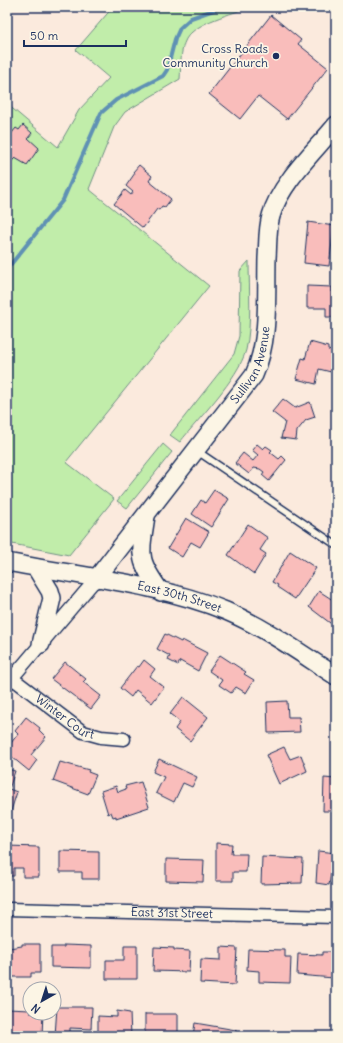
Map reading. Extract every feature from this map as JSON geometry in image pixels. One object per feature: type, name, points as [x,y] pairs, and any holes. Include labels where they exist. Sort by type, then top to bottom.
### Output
[{"type":"main road","name":"Sullivan Avenue","points":[[96,579],[248,385],[259,365],[265,334],[270,218],[288,183],[336,125]]},
{"type":"main road","points":[[146,516],[141,550],[142,561],[146,570],[161,592]]},
{"type":"main road","name":"East 30th Street","points":[[7,562],[161,592],[204,603],[245,620],[279,639],[336,676]]},
{"type":"main road","points":[[36,568],[50,591],[52,598],[41,644]]},
{"type":"street","points":[[10,681],[96,579]]},
{"type":"street","name":"Winter Court","points":[[10,681],[83,732],[100,737],[124,739]]},
{"type":"street","name":"East 31st Street","points":[[7,909],[336,917]]},
{"type":"lane","points":[[197,451],[336,545]]},
{"type":"green space","points":[[113,7],[250,7],[206,23],[191,33],[184,43],[181,59],[180,79],[125,112],[114,127],[89,189],[209,286],[66,462],[114,499],[69,555],[7,543],[7,104],[58,147],[79,110],[109,78],[76,50]]},
{"type":"green space","points":[[249,261],[250,318],[248,340],[242,361],[227,386],[180,442],[170,435],[234,354],[239,336],[240,271]]},
{"type":"green space","points":[[163,444],[172,452],[127,508],[117,501]]},
{"type":"building","name":"Cross Roads Community Church","points":[[271,15],[301,40],[298,44],[328,68],[287,119],[258,96],[240,119],[209,94]]},
{"type":"building","points":[[23,125],[32,133],[28,138],[39,148],[27,165],[15,158],[11,162],[7,158],[9,153],[7,151],[7,139],[16,128],[19,130]]},
{"type":"building","points":[[139,165],[152,176],[149,181],[171,199],[165,207],[162,206],[159,210],[157,209],[143,228],[114,204],[125,190],[131,195],[133,192],[126,186],[135,173],[133,172]]},
{"type":"building","points":[[308,222],[334,226],[329,266],[304,263]]},
{"type":"building","points":[[307,286],[332,287],[332,296],[336,296],[336,317],[326,317],[326,308],[307,308]]},
{"type":"building","points":[[310,342],[328,347],[328,350],[336,352],[331,372],[319,369],[316,384],[296,379],[302,358],[305,359]]},
{"type":"building","points":[[283,399],[295,408],[310,402],[315,417],[306,420],[297,431],[296,440],[281,438],[285,422],[272,412]]},
{"type":"building","points":[[257,444],[263,449],[266,446],[272,450],[270,452],[279,459],[282,456],[286,460],[269,481],[262,475],[264,472],[260,469],[254,468],[249,474],[235,463],[243,453],[253,461],[258,455],[252,450]]},
{"type":"building","points":[[214,490],[229,499],[211,527],[192,514],[201,500],[205,503]]},
{"type":"building","points":[[186,518],[209,532],[200,547],[191,542],[182,557],[168,548]]},
{"type":"building","points":[[248,524],[268,538],[260,550],[266,554],[254,574],[228,555]]},
{"type":"building","points":[[290,551],[316,568],[295,599],[272,582]]},
{"type":"building","points":[[319,591],[336,602],[336,623],[334,626],[309,607]]},
{"type":"building","points":[[165,634],[181,642],[182,640],[207,653],[198,671],[180,661],[178,665],[168,660],[170,656],[157,649]]},
{"type":"building","points":[[220,655],[246,672],[244,674],[254,680],[246,693],[236,687],[231,693],[219,685],[222,680],[209,671]]},
{"type":"building","points":[[144,660],[155,669],[150,676],[164,687],[152,703],[136,690],[131,697],[120,688],[137,666],[139,667]]},
{"type":"building","points":[[65,662],[86,679],[83,682],[101,696],[91,709],[51,679]]},
{"type":"building","points":[[183,697],[208,717],[190,741],[175,729],[180,722],[170,714]]},
{"type":"building","points":[[287,701],[288,717],[299,717],[300,732],[268,733],[267,702]]},
{"type":"building","points":[[26,717],[40,728],[39,730],[46,737],[31,755],[37,760],[29,771],[7,753],[7,748],[18,734],[15,731]]},
{"type":"building","points":[[284,747],[290,759],[301,755],[307,771],[279,784],[266,755]]},
{"type":"building","points":[[159,759],[197,777],[192,787],[183,783],[174,802],[156,793],[164,777],[153,772]]},
{"type":"building","points":[[60,762],[89,770],[88,772],[96,775],[88,794],[53,781]]},
{"type":"building","points":[[7,769],[15,771],[9,789],[17,792],[10,814],[7,813]]},
{"type":"building","points":[[324,778],[336,779],[336,811],[323,811]]},
{"type":"building","points":[[141,782],[149,807],[116,818],[116,816],[113,817],[111,812],[108,814],[101,791],[116,786],[118,792],[126,789],[125,786]]},
{"type":"building","points":[[216,843],[232,844],[231,854],[247,854],[246,872],[233,872],[233,881],[216,881]]},
{"type":"building","points":[[7,846],[39,847],[39,877],[23,877],[23,868],[14,868],[14,876],[7,876]]},
{"type":"building","points":[[60,851],[99,852],[99,879],[82,879],[82,872],[60,872]]},
{"type":"building","points":[[318,851],[336,853],[336,874],[331,874],[329,885],[316,883]]},
{"type":"building","points":[[262,857],[303,859],[302,883],[261,884]]},
{"type":"building","points":[[166,859],[204,860],[203,882],[166,881]]},
{"type":"building","points":[[22,944],[40,944],[40,973],[31,973],[31,977],[10,977],[9,948],[22,946]]},
{"type":"building","points":[[64,945],[91,946],[91,968],[51,967],[51,947],[64,947]]},
{"type":"building","points":[[124,946],[137,946],[137,979],[106,979],[106,960],[124,960]]},
{"type":"building","points":[[154,947],[174,948],[174,950],[190,951],[189,972],[153,971]]},
{"type":"building","points":[[221,947],[237,948],[235,985],[200,983],[201,959],[221,960]]},
{"type":"building","points":[[248,949],[285,950],[285,957],[291,957],[290,983],[259,982],[259,971],[247,970]]},
{"type":"building","points":[[322,952],[336,952],[334,978],[297,975],[298,954],[322,955]]},
{"type":"building","points":[[62,1007],[92,1007],[91,1029],[70,1028],[70,1036],[55,1036],[56,1021],[62,1021]]},
{"type":"building","points":[[7,1009],[22,1010],[22,1021],[43,1021],[42,1036],[26,1036],[26,1033],[20,1033],[20,1036],[7,1036]]},
{"type":"building","points":[[117,1011],[130,1013],[131,1036],[98,1036],[98,1016],[117,1017]]},
{"type":"building","points":[[145,1014],[178,1014],[178,1034],[170,1034],[171,1036],[145,1036]]},
{"type":"building","points":[[195,1023],[236,1030],[235,1036],[193,1036]]},
{"type":"waterway","points":[[7,269],[63,200],[101,113],[116,100],[163,76],[167,70],[175,39],[180,28],[191,18],[222,7]]},
{"type":"place","name":"Cross Roads Community Church","points":[[276,56]]}]
